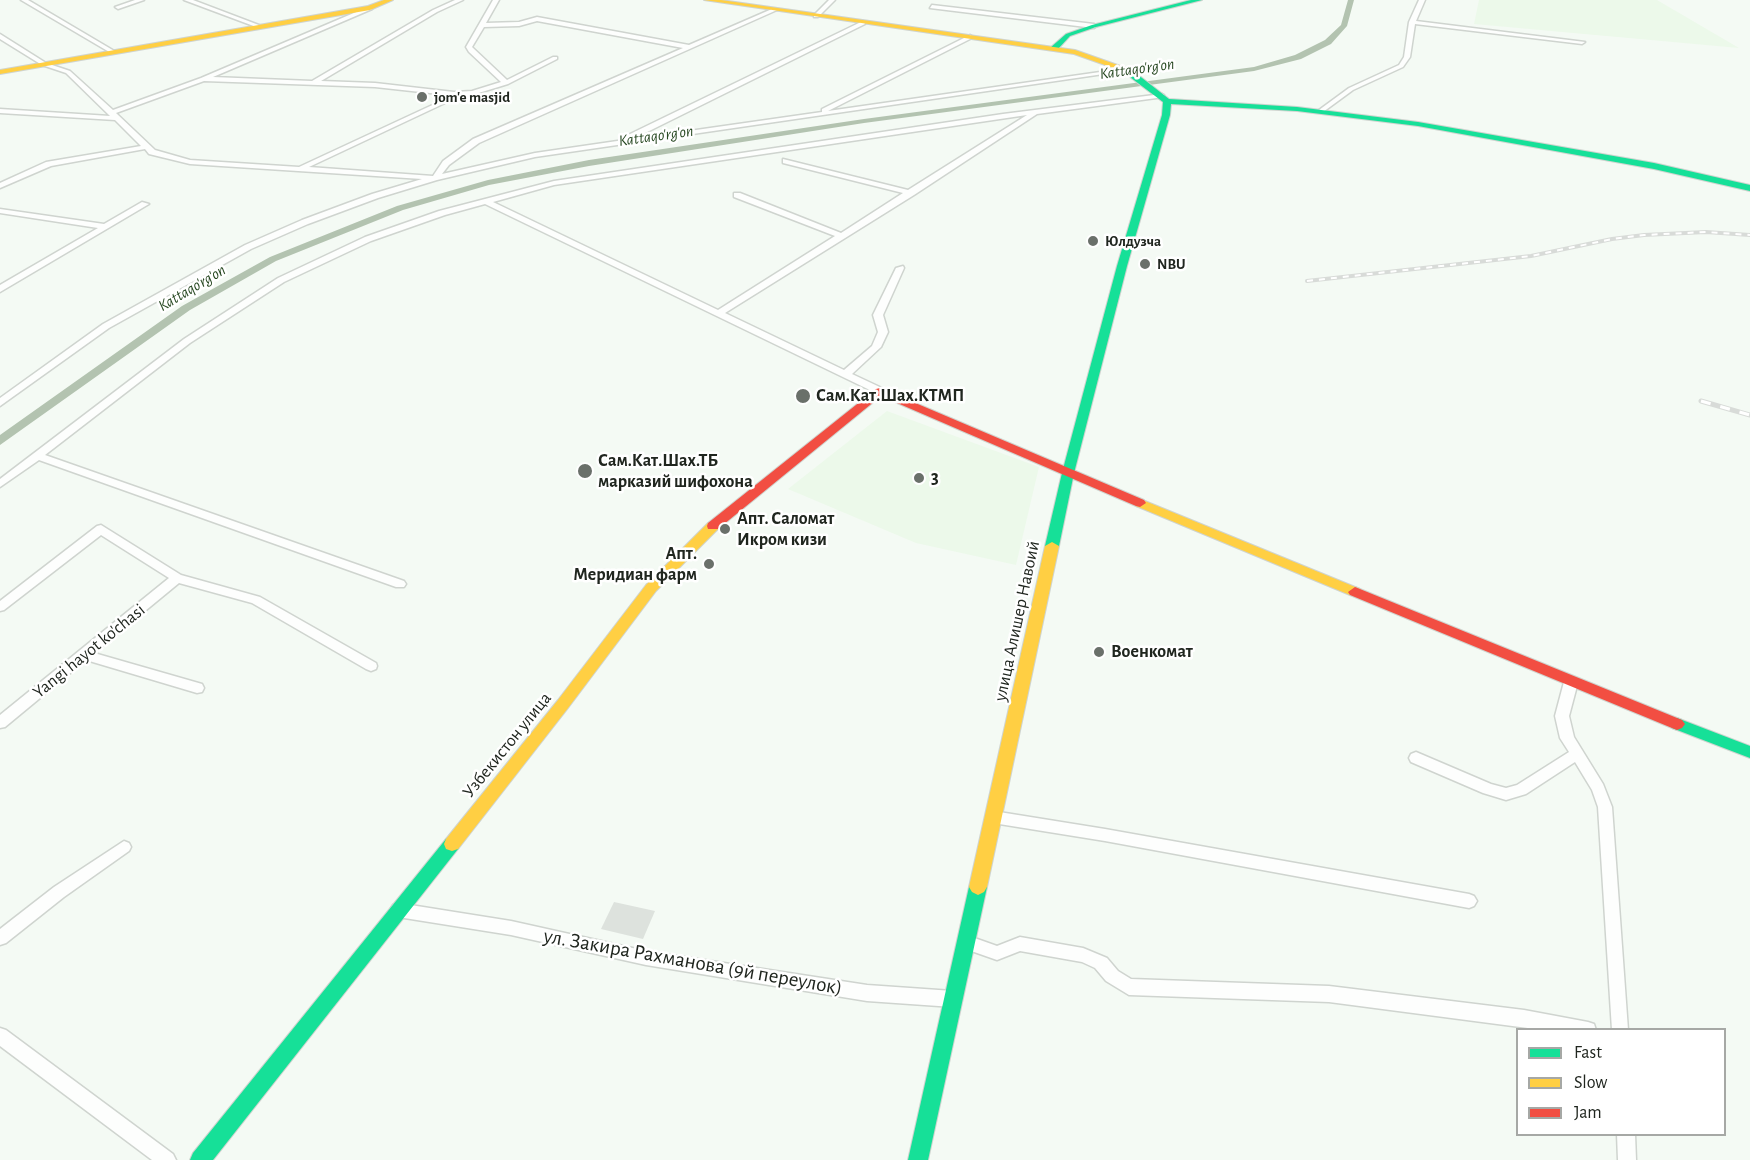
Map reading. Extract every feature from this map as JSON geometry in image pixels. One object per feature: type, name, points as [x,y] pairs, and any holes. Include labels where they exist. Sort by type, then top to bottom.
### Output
[{"type":"main road","points":[[0,72],[370,8],[390,0]]},
{"type":"main road","points":[[707,0],[753,3],[816,16],[1054,48],[1094,57],[1128,70],[1165,98],[1321,111],[1418,124],[1654,166],[1750,188]]},
{"type":"main road","points":[[1054,48],[1068,35],[1094,26],[1199,0]]},
{"type":"main road","name":"улица Алишер Навоий","points":[[918,1160],[1068,473],[1122,266],[1166,115],[1165,98]]},
{"type":"main road","points":[[880,391],[1068,473],[1571,682],[1750,752]]},
{"type":"main road","name":"Узбекистон улица","points":[[200,1160],[563,704],[651,588],[718,520],[880,391]]},
{"type":"street","points":[[24,0],[113,52]]},
{"type":"street","points":[[118,7],[141,0]]},
{"type":"street","points":[[187,0],[261,27]]},
{"type":"street","points":[[314,82],[435,11],[460,0]]},
{"type":"street","points":[[496,0],[469,47],[506,83]]},
{"type":"street","points":[[816,16],[832,0]]},
{"type":"street","points":[[1321,111],[1350,89],[1401,66],[1407,57],[1412,22],[1422,0]]},
{"type":"street","points":[[932,7],[1094,26]]},
{"type":"street","points":[[0,111],[114,116],[370,8]]},
{"type":"street","points":[[435,178],[446,163],[476,141],[774,9]]},
{"type":"street","points":[[482,25],[519,24],[537,20],[688,47]]},
{"type":"street","points":[[1412,22],[1582,42]]},
{"type":"street","points":[[620,142],[863,23]]},
{"type":"street","points":[[0,37],[44,64],[68,72],[152,152],[190,162],[435,178]]},
{"type":"street","points":[[815,115],[970,37]]},
{"type":"street","points":[[203,79],[375,85],[454,94],[472,93],[506,83],[555,58]]},
{"type":"street","points":[[0,402],[106,326],[248,247],[304,222],[375,196],[435,178],[535,154],[1128,70]]},
{"type":"street","points":[[299,169],[442,102],[454,94]]},
{"type":"street","points":[[0,484],[187,341],[281,280],[368,239],[485,201],[554,183],[1038,111],[1165,98]]},
{"type":"street","points":[[718,313],[1038,111]]},
{"type":"street","points":[[0,186],[49,164],[146,147]]},
{"type":"street","points":[[786,161],[911,193]]},
{"type":"street","points":[[737,195],[842,236]]},
{"type":"street","points":[[485,201],[880,391]]},
{"type":"street","points":[[0,289],[145,204]]},
{"type":"street","points":[[0,211],[106,227]]},
{"type":"street","points":[[846,374],[876,347],[883,332],[878,315],[900,268]]},
{"type":"street","points":[[39,456],[400,584]]},
{"type":"street","points":[[0,607],[101,529],[177,578],[256,600],[371,666]]},
{"type":"street","name":"Yangi hayot ko'chasi","points":[[0,723],[86,655],[177,578]]},
{"type":"street","points":[[86,655],[197,688]]},
{"type":"street","points":[[1571,682],[1562,716],[1567,738],[1598,788],[1605,807],[1620,1028]]},
{"type":"street","points":[[1416,758],[1488,789],[1506,794],[1521,790],[1577,754]]},
{"type":"street","points":[[993,817],[1468,901]]},
{"type":"street","points":[[0,938],[59,892],[124,847]]},
{"type":"street","name":"ул. Закира Рахманова (9й переулок)","points":[[398,910],[511,928],[645,958],[867,993],[953,999]]},
{"type":"street","points":[[966,942],[997,953],[1010,950],[1020,944],[1083,955],[1101,963],[1112,976],[1129,987],[1329,994],[1524,1018],[1582,1028]]},
{"type":"street","points":[[0,1036],[167,1160]]},
{"type":"street","points":[[1626,1136],[1628,1160]]},
{"type":"shaded area","points":[[1479,0],[1657,0],[1739,48],[1474,24]]},
{"type":"shaded area","name":"3","points":[[887,411],[1039,467],[1016,565],[916,543],[788,489]]},
{"type":"building","points":[[614,902],[655,911],[643,939],[601,929]]},
{"type":"waterway","name":"Kattaqo'rg'on","points":[[0,441],[186,308],[273,259],[400,208],[488,183],[589,163],[864,121],[1254,69],[1298,57],[1328,42],[1344,26],[1351,0]]},
{"type":"railway","points":[[1307,281],[1531,256],[1612,239],[1644,235],[1706,232],[1750,235]]},
{"type":"railway","points":[[1701,401],[1750,415]]},
{"type":"traffic: fast","points":[[1054,48],[1068,35],[1094,26],[1199,0]]},
{"type":"traffic: fast","points":[[1052,546],[1068,473],[1122,266],[1166,115],[1167,101],[1125,69]]},
{"type":"traffic: fast","points":[[1167,101],[1297,109],[1418,124],[1654,166],[1750,188]]},
{"type":"traffic: fast","points":[[1677,724],[1750,752]]},
{"type":"traffic: fast","points":[[200,1160],[452,844]]},
{"type":"traffic: fast","points":[[918,1160],[978,887]]},
{"type":"traffic: slow","points":[[0,72],[370,8],[390,0]]},
{"type":"traffic: slow","points":[[707,0],[1075,52],[1125,69]]},
{"type":"traffic: slow","points":[[1140,503],[1355,592]]},
{"type":"traffic: slow","points":[[452,844],[651,588],[713,526]]},
{"type":"traffic: slow","points":[[978,887],[1052,546]]},
{"type":"traffic: jam","points":[[713,526],[880,391],[1140,503]]},
{"type":"traffic: jam","points":[[1355,592],[1677,724]]},
{"type":"place","name":"jom'e masjid","points":[[422,97]]},
{"type":"place","name":"Юлдузча","points":[[1093,241]]},
{"type":"place","name":"NBU","points":[[1145,264]]},
{"type":"place","name":"Сам.Кат.Шах.КТМП","points":[[803,396]]},
{"type":"place","name":"Сам.Кат.Шах.ТБ марказий шифохона","points":[[585,471]]},
{"type":"place","name":"3","points":[[919,478]]},
{"type":"place","name":"Апт. Саломат Икром кизи","points":[[725,529]]},
{"type":"place","name":"Апт. Меридиан фарм","points":[[709,564]]},
{"type":"place","name":"Военкомат","points":[[1099,652]]}]
